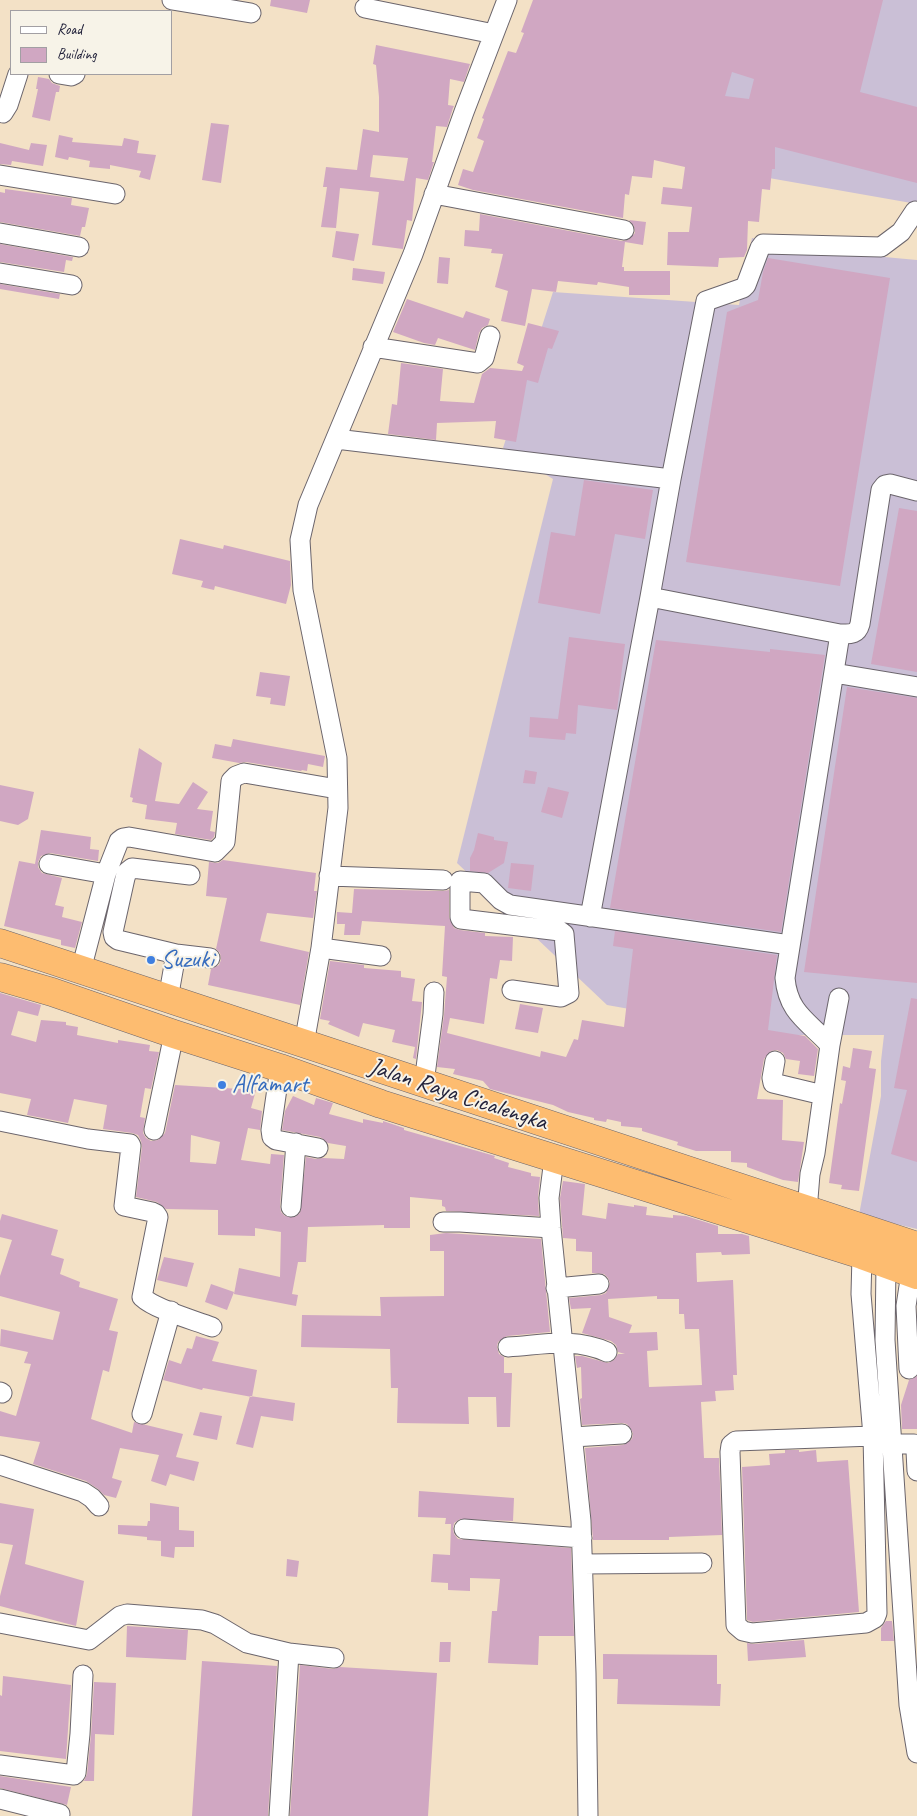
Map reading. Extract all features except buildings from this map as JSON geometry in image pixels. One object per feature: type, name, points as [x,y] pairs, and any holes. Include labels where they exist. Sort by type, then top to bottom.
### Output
[{"type":"highway","name":"Jalan Raya Cicalengka","points":[[0,943],[905,1242]]},
{"type":"highway","name":"Jalan Raya Cicalengka","points":[[0,976],[280,1068],[381,1104],[894,1267]]},
{"type":"highway","points":[[381,1104],[393,1072]]},
{"type":"street","points":[[172,0],[251,13]]},
{"type":"street","points":[[304,1044],[321,948],[338,808],[337,758],[303,590],[300,540],[308,505],[336,440],[372,347],[413,254],[507,0]]},
{"type":"street","points":[[365,8],[494,34]]},
{"type":"street","points":[[0,112],[3,113],[8,105],[18,75]]},
{"type":"street","points":[[0,175],[115,194]]},
{"type":"street","points":[[434,194],[624,230]]},
{"type":"street","points":[[590,917],[706,301],[743,288],[746,285],[763,244],[881,247],[901,232],[915,211]]},
{"type":"street","points":[[0,233],[79,247]]},
{"type":"street","points":[[0,273],[72,285]]},
{"type":"street","points":[[372,347],[478,363],[484,358],[490,336]]},
{"type":"street","points":[[336,440],[671,479]]},
{"type":"street","points":[[650,597],[840,634],[855,634],[859,630],[881,490],[885,485],[890,484],[917,491]]},
{"type":"street","points":[[830,1045],[795,1010],[786,990],[785,978],[840,634]]},
{"type":"street","points":[[834,673],[917,687]]},
{"type":"street","points":[[81,970],[106,874],[119,842],[123,838],[129,837],[215,852],[225,842],[231,781],[236,776],[244,773],[337,789]]},
{"type":"street","points":[[49,864],[106,874]]},
{"type":"street","points":[[190,875],[132,868],[125,878],[113,932],[114,937],[118,940],[176,954],[210,958]]},
{"type":"street","points":[[329,876],[444,880]]},
{"type":"street","points":[[512,990],[561,998],[569,993],[563,932],[461,919],[460,881],[484,883],[501,900],[510,905],[790,946]]},
{"type":"street","points":[[321,948],[381,956]]},
{"type":"street","points":[[168,999],[176,954]]},
{"type":"street","points":[[424,1083],[434,992]]},
{"type":"street","points":[[807,1211],[810,1174],[815,1153],[830,1045],[839,998]]},
{"type":"street","points":[[154,1130],[174,1034]]},
{"type":"street","points":[[775,1061],[773,1083],[823,1095]]},
{"type":"street","points":[[280,1068],[271,1130],[272,1137],[276,1140],[318,1148]]},
{"type":"street","points":[[0,1121],[88,1139],[130,1144],[132,1146],[124,1206],[152,1212],[158,1217],[142,1297],[212,1327]]},
{"type":"street","points":[[291,1207],[296,1144]]},
{"type":"street","points":[[554,1159],[549,1198],[551,1228],[582,1538],[588,1816]]},
{"type":"street","points":[[443,1222],[551,1228]]},
{"type":"street","points":[[905,1242],[894,1267],[885,1340],[891,1444],[917,1753]]},
{"type":"street","points":[[894,1267],[906,1306],[912,1340],[909,1369]]},
{"type":"street","points":[[873,1436],[736,1440],[731,1445],[736,1626],[743,1631],[752,1633],[866,1623],[875,1618],[877,1613],[873,1436],[861,1294],[894,1267]]},
{"type":"street","points":[[556,1288],[599,1284]]},
{"type":"street","points":[[142,1414],[171,1311]]},
{"type":"street","points":[[508,1347],[563,1343],[583,1344],[607,1352]]},
{"type":"street","points":[[572,1437],[622,1434]]},
{"type":"street","points":[[891,1444],[914,1444],[917,1471]]},
{"type":"street","points":[[0,1465],[83,1492],[99,1506]]},
{"type":"street","points":[[464,1529],[582,1538]]},
{"type":"street","points":[[583,1564],[702,1563]]},
{"type":"street","points":[[0,1623],[88,1640],[120,1616],[127,1614],[193,1618],[214,1624],[247,1643],[289,1653],[334,1658]]},
{"type":"street","points":[[279,1816],[289,1653]]},
{"type":"street","points":[[0,1765],[74,1775],[76,1773],[83,1675]]},
{"type":"street","points":[[0,1799],[60,1814]]},
{"type":"shaded area","points":[[564,0],[917,0],[917,204],[769,178]]},
{"type":"shaded area","points":[[752,238],[819,251],[917,260],[917,1229],[859,1215],[881,1096],[881,1061],[884,1035],[776,1035],[607,1005],[457,863],[553,479],[503,448],[553,292],[739,305]]},
{"type":"place","name":"Suzuki","points":[[151,960]]},
{"type":"place","name":"Alfamart","points":[[222,1085]]}]
